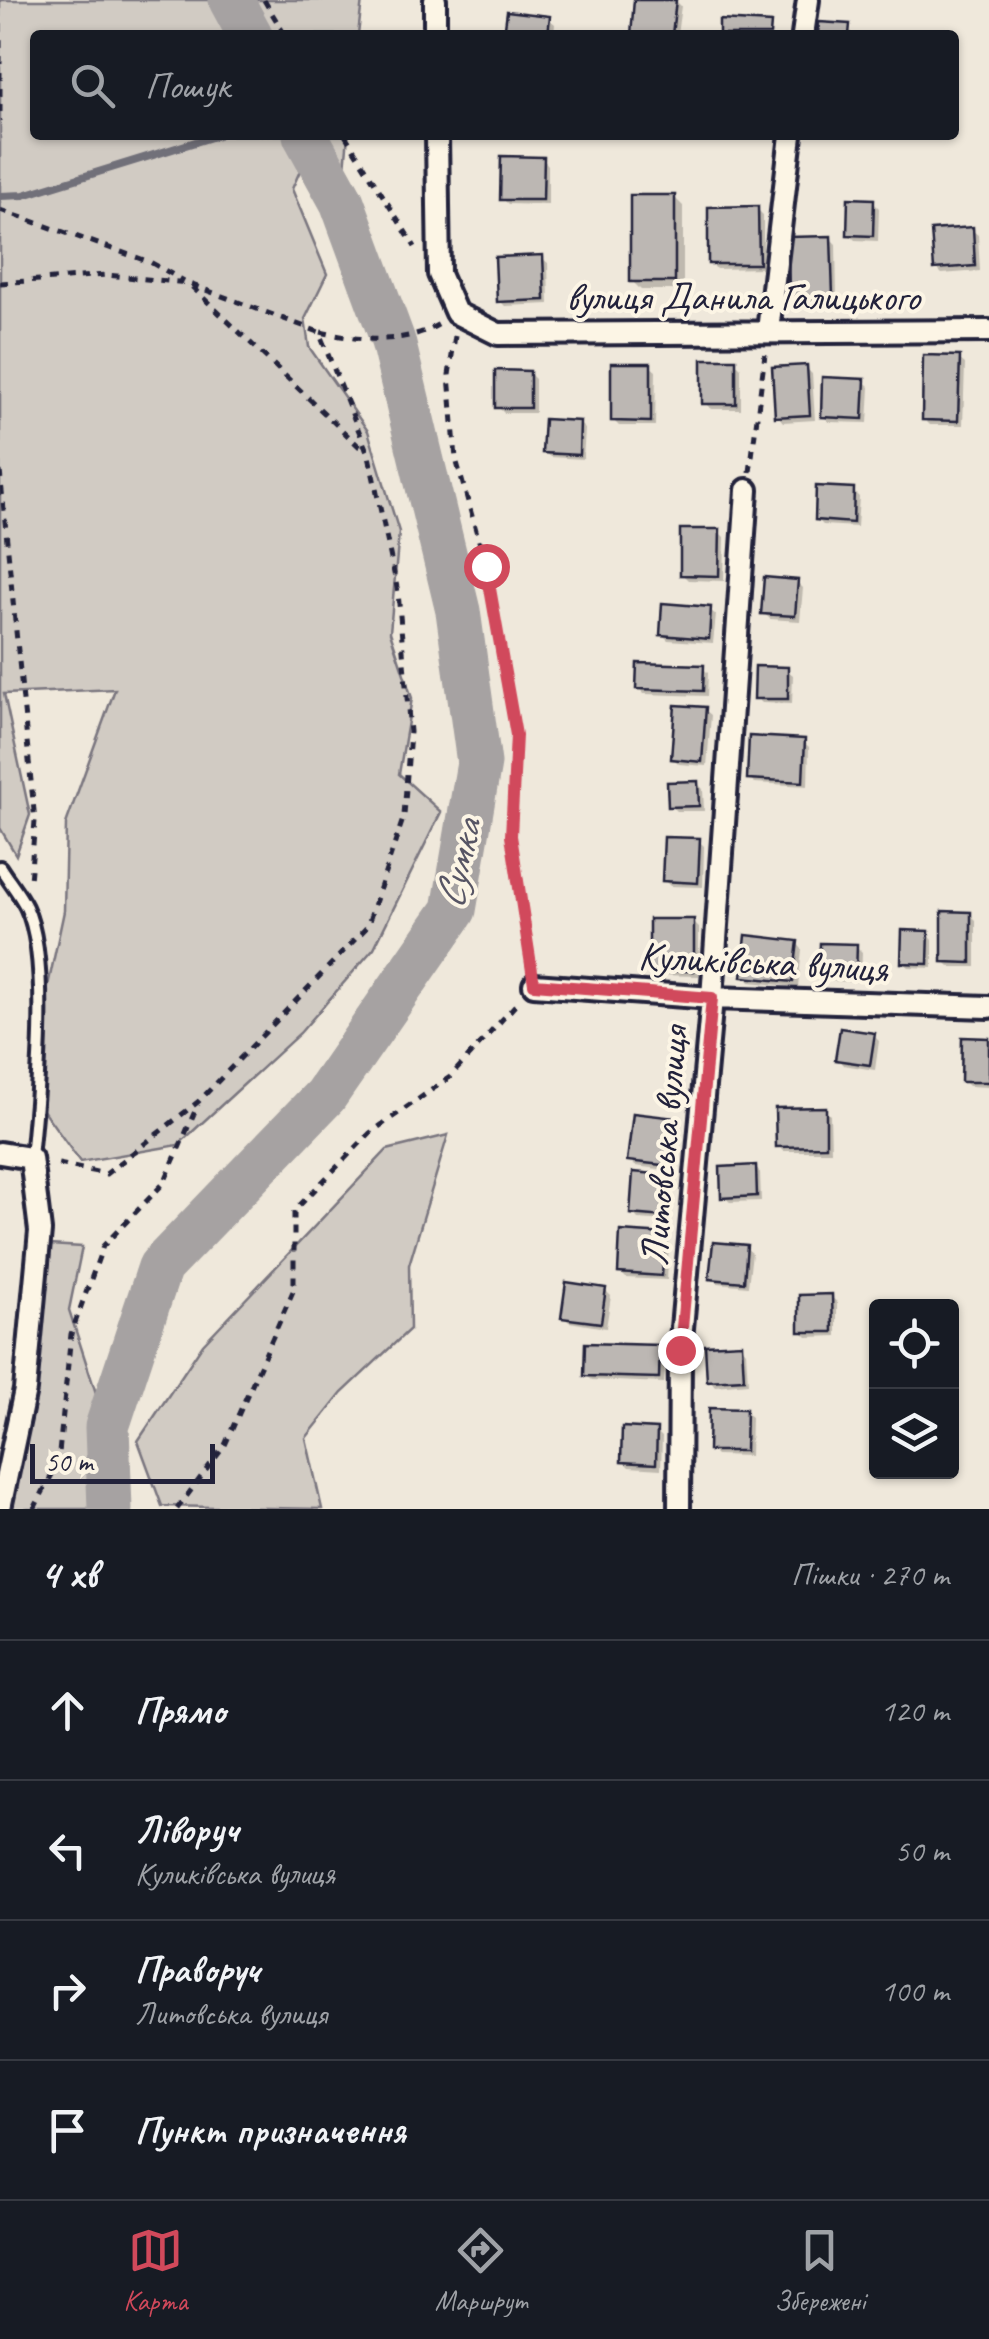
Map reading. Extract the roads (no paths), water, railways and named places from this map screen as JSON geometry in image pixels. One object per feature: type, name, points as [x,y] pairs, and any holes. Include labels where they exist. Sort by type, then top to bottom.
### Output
[{"type":"street","points":[[435,0],[435,30]]},
{"type":"street","points":[[805,30],[808,0]]},
{"type":"street","name":"вулиця Данила Галицького","points":[[437,140],[439,274],[456,313],[498,334],[989,331]]},
{"type":"street","points":[[768,331],[791,140]]},
{"type":"street","name":"Литовська вулиця","points":[[679,1509],[680,1350],[712,998],[747,490]]},
{"type":"street","name":"Куликівська вулиця","points":[[534,984],[712,998],[989,1007]]},
{"type":"street","points":[[0,1153],[31,1158],[38,1251],[24,1390],[0,1508]]},
{"type":"lane","points":[[0,867],[28,910],[39,978],[31,1158]]},
{"type":"waterway","name":"Сумка","points":[[231,0],[247,30]]},
{"type":"waterway","points":[[0,196],[24,195],[202,140]]},
{"type":"waterway","name":"Сумка","points":[[110,1509],[107,1427],[160,1267],[325,1096],[454,910],[479,763],[458,611],[393,341],[342,202],[308,140]]}]
